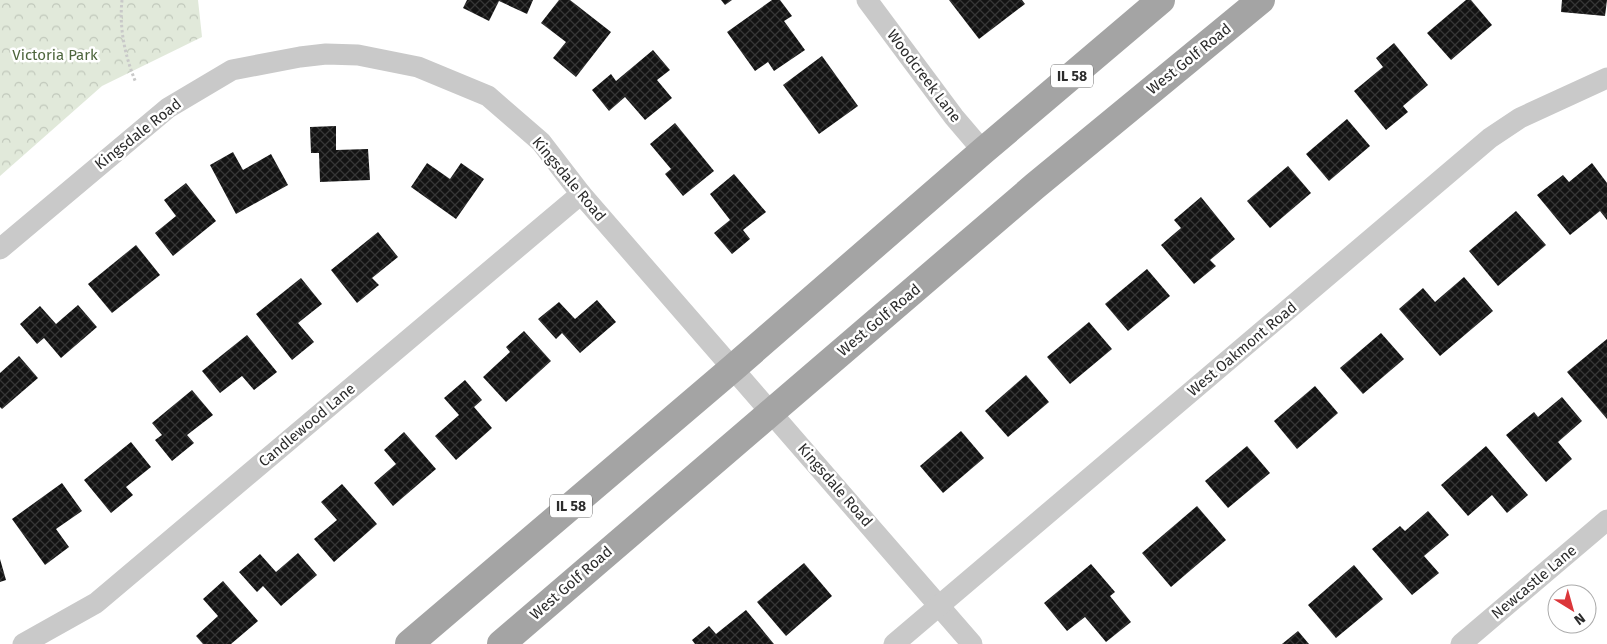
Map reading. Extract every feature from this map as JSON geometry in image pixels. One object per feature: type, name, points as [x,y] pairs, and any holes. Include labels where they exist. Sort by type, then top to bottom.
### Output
[{"type":"main road","name":"IL 58","points":[[409,644],[1161,0]]},
{"type":"main road","name":"West Golf Road","points":[[501,644],[1035,186],[1261,0]]},
{"type":"street","name":"Woodcreek Lane","points":[[867,0],[954,117],[983,151]]},
{"type":"street","name":"Kingsdale Road","points":[[0,250],[168,108],[232,70],[326,54],[358,55],[418,67],[488,96],[541,142],[581,194],[972,644]]},
{"type":"street","name":"West Oakmont Road","points":[[894,644],[1490,138],[1520,118],[1607,78]]},
{"type":"street","name":"Candlewood Lane","points":[[23,644],[96,603],[581,194]]},
{"type":"street","name":"Newcastle Lane","points":[[1461,644],[1607,520]]},
{"type":"path","points":[[122,0],[122,35],[127,61],[136,83]]},
{"type":"green space","name":"Victoria Park","points":[[0,0],[198,0],[202,37],[102,86],[0,176]]},
{"type":"building","points":[[467,0],[533,0],[527,14],[499,1],[489,21],[463,8]]},
{"type":"building","points":[[559,0],[570,0],[611,32],[576,77],[553,58],[566,42],[541,23]]},
{"type":"building","points":[[721,0],[732,0],[725,5]]},
{"type":"building","points":[[772,0],[780,0],[792,16],[784,21],[805,50],[774,71],[768,62],[755,71],[727,32]]},
{"type":"building","points":[[949,0],[1022,0],[1025,4],[979,39]]},
{"type":"building","points":[[1466,0],[1471,0],[1492,25],[1451,60],[1427,33]]},
{"type":"building","points":[[1562,0],[1607,0],[1605,16],[1561,12]]},
{"type":"building","points":[[1394,43],[1428,85],[1403,106],[1408,112],[1386,130],[1354,91],[1383,67],[1376,58]]},
{"type":"building","points":[[653,50],[670,70],[657,80],[672,98],[645,120],[625,97],[609,111],[592,90],[611,74],[616,81]]},
{"type":"building","points":[[822,56],[858,106],[819,134],[783,85]]},
{"type":"building","points":[[1347,119],[1370,146],[1329,181],[1306,154]]},
{"type":"building","points":[[675,123],[714,171],[683,196],[665,174],[671,169],[650,144]]},
{"type":"building","points":[[336,126],[336,150],[368,149],[370,180],[320,182],[319,153],[311,153],[310,127]]},
{"type":"building","points":[[233,152],[243,170],[271,154],[288,185],[236,214],[210,165]]},
{"type":"building","points":[[427,163],[450,179],[461,163],[484,179],[456,219],[411,187]]},
{"type":"building","points":[[1592,163],[1607,183],[1607,220],[1600,211],[1570,235],[1537,195],[1563,175],[1569,182]]},
{"type":"building","points":[[1288,166],[1311,193],[1270,228],[1247,201]]},
{"type":"building","points":[[734,174],[766,212],[743,230],[750,239],[732,254],[714,233],[730,220],[710,194]]},
{"type":"building","points":[[186,183],[216,221],[173,256],[155,233],[176,216],[164,200]]},
{"type":"building","points":[[1201,197],[1235,239],[1210,260],[1216,266],[1194,284],[1161,245],[1181,228],[1174,220]]},
{"type":"building","points":[[1516,211],[1546,245],[1498,286],[1469,251]]},
{"type":"building","points":[[378,232],[398,257],[372,278],[379,285],[357,303],[331,270]]},
{"type":"building","points":[[136,245],[160,275],[112,313],[88,284]]},
{"type":"building","points":[[1147,269],[1170,296],[1128,331],[1105,304]]},
{"type":"building","points":[[1464,277],[1493,311],[1440,356],[1399,309],[1423,288],[1435,302]]},
{"type":"building","points":[[301,278],[322,304],[298,323],[314,342],[292,360],[256,314]]},
{"type":"building","points":[[597,300],[616,322],[580,353],[562,333],[556,339],[538,319],[559,302],[575,319]]},
{"type":"building","points":[[78,305],[97,327],[61,358],[44,338],[37,344],[20,324],[40,306],[56,324]]},
{"type":"building","points":[[1089,322],[1112,349],[1070,384],[1047,357]]},
{"type":"building","points":[[524,331],[551,361],[506,402],[483,377],[510,352],[506,347]]},
{"type":"building","points":[[1381,333],[1404,359],[1363,394],[1340,368]]},
{"type":"building","points":[[247,335],[277,372],[254,390],[242,376],[220,393],[202,371]]},
{"type":"building","points":[[1607,339],[1607,419],[1567,372]]},
{"type":"building","points":[[19,356],[38,378],[2,409],[0,407],[0,373]]},
{"type":"building","points":[[1026,375],[1049,402],[1008,437],[985,411]]},
{"type":"building","points":[[465,380],[482,400],[474,407],[492,428],[456,460],[435,436],[459,415],[444,398]]},
{"type":"building","points":[[1315,386],[1338,413],[1297,449],[1274,421]]},
{"type":"building","points":[[192,390],[213,415],[187,435],[194,443],[172,461],[155,440],[162,435],[152,423]]},
{"type":"building","points":[[1562,397],[1582,421],[1558,442],[1572,459],[1546,482],[1506,435],[1534,412],[1538,417]]},
{"type":"building","points":[[961,431],[984,458],[943,493],[920,466]]},
{"type":"building","points":[[404,432],[436,469],[393,506],[374,483],[396,464],[384,450]]},
{"type":"building","points":[[131,442],[151,467],[126,487],[133,495],[111,513],[84,480]]},
{"type":"building","points":[[1247,446],[1270,473],[1228,508],[1205,481]]},
{"type":"building","points":[[1486,446],[1528,495],[1507,513],[1492,495],[1468,516],[1441,485]]},
{"type":"building","points":[[62,483],[82,511],[56,529],[69,547],[45,565],[12,519]]},
{"type":"building","points":[[342,484],[377,524],[334,562],[314,539],[337,520],[321,502]]},
{"type":"building","points":[[1197,506],[1226,540],[1171,587],[1142,553]]},
{"type":"building","points":[[1428,511],[1449,535],[1424,556],[1439,573],[1412,595],[1372,549],[1400,526],[1405,531]]},
{"type":"building","points":[[298,553],[317,575],[281,606],[263,586],[257,592],[239,572],[260,554],[276,572]]},
{"type":"building","points":[[0,559],[6,580],[0,582]]},
{"type":"building","points":[[804,563],[832,596],[786,636],[757,602]]},
{"type":"building","points":[[1091,564],[1115,592],[1110,596],[1131,622],[1106,642],[1085,617],[1067,631],[1044,603]]},
{"type":"building","points":[[1354,565],[1383,599],[1336,638],[1308,605]]},
{"type":"building","points":[[223,581],[258,621],[231,644],[203,644],[196,636],[218,616],[203,599]]},
{"type":"building","points":[[746,610],[774,644],[695,644],[692,640],[709,626],[716,634]]},
{"type":"building","points":[[1298,631],[1309,644],[1282,644]]}]
